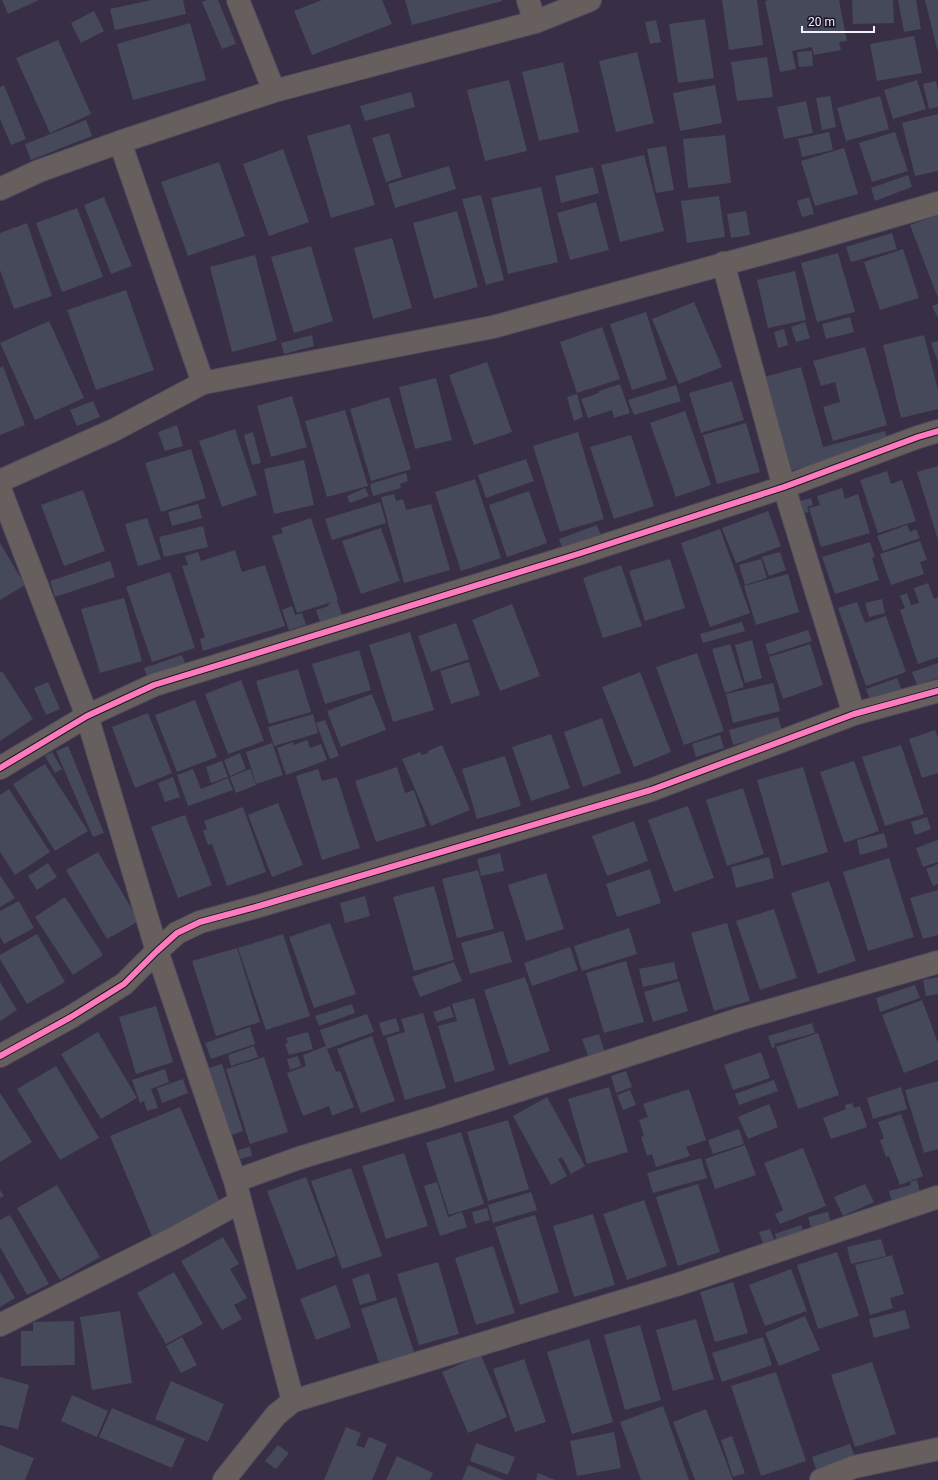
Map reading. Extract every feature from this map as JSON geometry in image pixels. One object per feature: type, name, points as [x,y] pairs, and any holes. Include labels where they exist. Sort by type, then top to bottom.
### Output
[{"type":"street","points":[[238,0],[274,91]]},
{"type":"street","points":[[528,0],[535,22]]},
{"type":"street","points":[[0,189],[39,171],[120,142],[274,91],[535,22],[590,0]]},
{"type":"street","points":[[120,142],[203,382]]},
{"type":"street","points":[[0,481],[114,430],[203,382],[493,327],[805,242],[938,203]]},
{"type":"street","points":[[724,263],[784,487],[854,714]]},
{"type":"street","points":[[0,768],[87,716],[154,685],[578,554],[784,487],[918,436],[938,431]]},
{"type":"street","points":[[0,489],[87,716],[157,951],[235,1181],[293,1401]]},
{"type":"street","points":[[0,1056],[72,1017],[124,984],[177,933],[200,922],[259,906],[651,790],[854,714],[938,691]]},
{"type":"street","points":[[235,1181],[299,1158],[436,1117],[740,1019],[938,962]]},
{"type":"street","points":[[224,1480],[276,1415],[293,1401],[679,1284],[938,1197]]},
{"type":"street","points":[[0,1325],[178,1236],[240,1202]]},
{"type":"street","points":[[820,1480],[854,1467],[938,1449]]},
{"type":"building","points":[[2,0],[39,0],[8,14]]},
{"type":"building","points":[[151,0],[183,0],[186,14],[115,30],[110,9]]},
{"type":"building","points":[[206,0],[218,0],[236,44],[222,49],[202,2]]},
{"type":"building","points":[[322,0],[382,0],[392,24],[312,55],[294,11]]},
{"type":"building","points":[[405,0],[502,0],[502,1],[412,25]]},
{"type":"building","points":[[722,0],[757,0],[763,45],[729,50]]},
{"type":"building","points":[[839,0],[847,41],[839,42],[841,50],[814,55],[812,47],[792,51],[796,69],[780,72],[765,1]]},
{"type":"building","points":[[852,0],[893,0],[894,23],[853,24]]},
{"type":"building","points":[[898,0],[916,0],[921,29],[904,32]]},
{"type":"building","points":[[925,0],[938,0],[938,49],[937,49]]},
{"type":"building","points":[[94,11],[104,31],[81,43],[71,23]]},
{"type":"building","points":[[705,19],[714,78],[678,83],[669,24]]},
{"type":"building","points":[[656,20],[661,42],[650,44],[645,22]]},
{"type":"building","points":[[190,23],[206,80],[133,100],[117,44]]},
{"type":"building","points":[[914,36],[922,73],[877,81],[870,44]]},
{"type":"building","points":[[58,40],[91,114],[50,133],[16,58]]},
{"type":"building","points":[[812,51],[813,66],[799,67],[797,52]]},
{"type":"building","points":[[637,52],[654,123],[616,132],[599,61]]},
{"type":"building","points":[[767,57],[773,97],[737,101],[731,62]]},
{"type":"building","points":[[563,62],[579,132],[539,141],[522,72]]},
{"type":"building","points":[[509,80],[527,151],[485,161],[467,90]]},
{"type":"building","points":[[917,80],[926,109],[893,119],[884,90]]},
{"type":"building","points":[[936,81],[938,91],[938,107],[929,109],[923,84]]},
{"type":"building","points":[[4,85],[26,139],[11,145],[0,119],[0,87]]},
{"type":"building","points":[[715,85],[722,123],[680,131],[673,93]]},
{"type":"building","points":[[411,92],[415,107],[365,121],[360,106]]},
{"type":"building","points":[[830,96],[836,127],[822,130],[816,98]]},
{"type":"building","points":[[880,96],[889,129],[846,141],[837,108]]},
{"type":"building","points":[[806,101],[813,133],[784,139],[777,107]]},
{"type":"building","points":[[938,114],[938,171],[915,176],[902,123]]},
{"type":"building","points":[[86,120],[92,136],[31,160],[25,144]]},
{"type":"building","points":[[350,124],[375,205],[331,218],[307,136]]},
{"type":"building","points":[[829,132],[833,150],[802,157],[798,139]]},
{"type":"building","points":[[895,132],[908,171],[872,182],[859,143]]},
{"type":"building","points":[[389,133],[402,177],[386,182],[372,138]]},
{"type":"building","points":[[725,135],[731,183],[688,188],[683,139]]},
{"type":"building","points":[[666,146],[674,190],[656,193],[647,149]]},
{"type":"building","points":[[844,148],[858,194],[815,206],[801,161]]},
{"type":"building","points":[[283,149],[309,222],[269,236],[243,164]]},
{"type":"building","points":[[644,155],[664,231],[620,242],[601,165]]},
{"type":"building","points":[[219,162],[245,236],[188,256],[161,182]]},
{"type":"building","points":[[449,166],[456,189],[395,208],[388,184]]},
{"type":"building","points":[[593,167],[599,193],[561,203],[555,176]]},
{"type":"building","points":[[908,175],[912,187],[875,201],[871,188]]},
{"type":"building","points":[[541,187],[558,262],[508,274],[491,198]]},
{"type":"building","points":[[481,195],[504,280],[486,285],[462,199]]},
{"type":"building","points":[[719,196],[725,237],[687,243],[681,201]]},
{"type":"building","points":[[104,197],[132,266],[111,274],[84,205]]},
{"type":"building","points":[[809,197],[814,214],[802,217],[797,201]]},
{"type":"building","points":[[596,202],[609,250],[570,260],[557,213]]},
{"type":"building","points":[[77,208],[103,277],[62,292],[36,223]]},
{"type":"building","points":[[457,211],[478,287],[434,299],[413,223]]},
{"type":"building","points":[[746,211],[750,235],[731,238],[727,214]]},
{"type":"building","points":[[938,215],[938,298],[910,225]]},
{"type":"building","points":[[27,223],[52,296],[14,309],[0,270],[0,233]]},
{"type":"building","points":[[892,233],[897,249],[851,262],[846,247]]},
{"type":"building","points":[[392,238],[412,308],[373,319],[354,248]]},
{"type":"building","points":[[311,246],[333,321],[294,333],[271,257]]},
{"type":"building","points":[[903,249],[919,298],[880,310],[864,262]]},
{"type":"building","points":[[838,253],[855,312],[817,322],[801,263]]},
{"type":"building","points":[[255,255],[277,340],[232,352],[210,267]]},
{"type":"building","points":[[795,271],[806,320],[768,328],[757,280]]},
{"type":"building","points":[[126,290],[154,370],[96,390],[67,310]]},
{"type":"building","points":[[694,302],[722,367],[679,384],[652,319]]},
{"type":"building","points":[[938,304],[938,318],[932,306]]},
{"type":"building","points":[[646,312],[667,379],[632,390],[610,324]]},
{"type":"building","points":[[850,317],[854,332],[826,339],[822,324]]},
{"type":"building","points":[[49,321],[84,398],[35,420],[0,343]]},
{"type":"building","points":[[805,322],[810,338],[796,342],[791,327]]},
{"type":"building","points":[[602,327],[620,379],[577,393],[560,342]]},
{"type":"building","points":[[784,329],[788,345],[778,348],[774,332]]},
{"type":"building","points":[[312,335],[314,346],[284,354],[281,343]]},
{"type":"building","points":[[924,335],[938,390],[938,409],[901,418],[883,345]]},
{"type":"building","points":[[938,341],[938,362],[931,343]]},
{"type":"building","points":[[865,347],[887,425],[833,441],[823,407],[840,402],[835,382],[821,386],[813,361]]},
{"type":"building","points":[[487,362],[512,432],[474,445],[449,375]]},
{"type":"building","points":[[3,366],[25,425],[0,435],[0,368]]},
{"type":"building","points":[[801,367],[823,447],[885,431],[889,445],[789,471],[764,377]]},
{"type":"building","points":[[436,378],[452,440],[415,449],[399,387]]},
{"type":"building","points":[[732,381],[744,420],[701,433],[689,393]]},
{"type":"building","points":[[620,384],[630,413],[614,418],[612,410],[588,418],[581,399]]},
{"type":"building","points":[[676,385],[681,401],[634,415],[628,400]]},
{"type":"building","points":[[577,394],[583,417],[574,421],[567,397]]},
{"type":"building","points":[[292,396],[307,447],[271,457],[257,406]]},
{"type":"building","points":[[389,397],[411,469],[371,481],[350,409]]},
{"type":"building","points":[[93,401],[100,417],[77,426],[70,410]]},
{"type":"building","points":[[345,410],[368,486],[327,497],[305,421]]},
{"type":"building","points":[[685,411],[711,485],[676,497],[650,423]]},
{"type":"building","points":[[746,423],[760,472],[717,484],[703,435]]},
{"type":"building","points":[[177,425],[183,446],[165,451],[158,432]]},
{"type":"building","points":[[235,429],[257,495],[222,507],[199,441]]},
{"type":"building","points":[[253,432],[261,463],[252,465],[244,435]]},
{"type":"building","points":[[578,432],[604,519],[560,532],[533,446]]},
{"type":"building","points":[[631,435],[654,506],[614,519],[590,447]]},
{"type":"building","points":[[191,449],[206,498],[161,512],[145,463]]},
{"type":"building","points":[[526,459],[534,481],[486,498],[478,475]]},
{"type":"building","points":[[304,460],[314,505],[274,514],[264,469]]},
{"type":"building","points":[[938,466],[938,540],[917,472]]},
{"type":"building","points":[[887,471],[891,484],[902,480],[916,521],[878,533],[860,480]]},
{"type":"building","points":[[406,473],[408,481],[400,484],[401,488],[373,496],[370,484]]},
{"type":"building","points":[[475,479],[501,558],[461,571],[435,492]]},
{"type":"building","points":[[365,488],[369,496],[350,503],[347,496]]},
{"type":"building","points":[[842,488],[845,499],[858,494],[870,533],[821,547],[809,508],[820,505],[817,496]]},
{"type":"building","points":[[83,490],[105,551],[64,566],[41,505]]},
{"type":"building","points":[[529,491],[547,543],[507,557],[489,505]]},
{"type":"building","points":[[394,494],[396,501],[403,499],[406,510],[431,504],[450,570],[404,583],[381,497]]},
{"type":"building","points":[[811,498],[813,505],[807,507],[809,512],[800,514],[796,502]]},
{"type":"building","points":[[380,502],[386,523],[332,540],[325,519]]},
{"type":"building","points":[[198,504],[202,518],[172,526],[168,512]]},
{"type":"building","points":[[768,511],[781,546],[736,563],[722,528]]},
{"type":"building","points":[[147,518],[161,559],[138,566],[125,524]]},
{"type":"building","points":[[311,518],[338,600],[297,613],[272,536],[283,533],[281,528]]},
{"type":"building","points":[[597,525],[603,541],[565,555],[559,539]]},
{"type":"building","points":[[907,525],[910,532],[916,529],[920,538],[883,551],[877,536]]},
{"type":"building","points":[[203,526],[208,547],[164,557],[159,537]]},
{"type":"building","points":[[381,528],[400,581],[361,594],[342,541]]},
{"type":"building","points":[[720,529],[750,613],[710,627],[681,543]]},
{"type":"building","points":[[920,541],[927,560],[920,562],[924,574],[891,585],[880,554]]},
{"type":"building","points":[[870,542],[875,557],[872,558],[879,580],[835,594],[822,557]]},
{"type":"building","points":[[0,543],[25,585],[0,600]]},
{"type":"building","points":[[235,550],[242,572],[265,565],[285,626],[203,651],[200,639],[205,637],[182,566],[188,565],[185,556],[198,552],[201,561]]},
{"type":"building","points":[[780,552],[786,570],[769,576],[762,557]]},
{"type":"building","points":[[670,559],[685,608],[645,621],[629,571]]},
{"type":"building","points":[[761,559],[767,578],[745,585],[739,565]]},
{"type":"building","points":[[110,561],[115,577],[55,597],[50,581]]},
{"type":"building","points":[[621,565],[642,626],[603,638],[583,578]]},
{"type":"building","points":[[170,572],[195,648],[152,662],[126,587]]},
{"type":"building","points":[[788,574],[799,612],[756,625],[744,586]]},
{"type":"building","points":[[928,583],[934,599],[938,597],[938,657],[918,664],[900,610],[905,608],[900,596],[907,593],[911,605],[919,603],[914,588]]},
{"type":"building","points":[[124,598],[142,661],[100,673],[81,609]]},
{"type":"building","points":[[882,599],[885,613],[869,617],[865,603]]},
{"type":"building","points":[[337,600],[344,621],[322,628],[316,610],[329,606],[328,604]]},
{"type":"building","points":[[857,602],[865,623],[886,616],[906,672],[866,686],[838,608]]},
{"type":"building","points":[[512,604],[540,676],[500,691],[472,620]]},
{"type":"building","points":[[292,606],[295,615],[302,613],[306,625],[289,630],[282,610]]},
{"type":"building","points":[[742,622],[745,631],[703,643],[700,634]]},
{"type":"building","points":[[456,623],[469,659],[431,672],[418,636]]},
{"type":"building","points":[[808,630],[812,641],[769,655],[765,644]]},
{"type":"building","points":[[410,632],[434,710],[393,722],[369,645]]},
{"type":"building","points":[[752,640],[762,678],[745,683],[735,645]]},
{"type":"building","points":[[730,644],[744,687],[725,693],[712,649]]},
{"type":"building","points":[[810,644],[823,685],[783,699],[769,657]]},
{"type":"building","points":[[359,650],[371,690],[325,704],[312,664]]},
{"type":"building","points":[[697,653],[724,731],[684,745],[656,667]]},
{"type":"building","points":[[182,655],[187,669],[149,681],[144,668]]},
{"type":"building","points":[[469,662],[480,695],[451,704],[440,671]]},
{"type":"building","points":[[938,663],[938,678],[917,685],[912,672]]},
{"type":"building","points":[[298,669],[311,712],[269,724],[256,681]]},
{"type":"building","points":[[2,671],[33,719],[0,741],[0,673]]},
{"type":"building","points":[[640,672],[671,752],[634,767],[602,687]]},
{"type":"building","points":[[897,678],[902,691],[871,702],[866,689]]},
{"type":"building","points":[[241,680],[264,741],[228,754],[205,694]]},
{"type":"building","points":[[48,682],[60,709],[46,715],[34,688]]},
{"type":"building","points":[[773,683],[780,711],[733,723],[726,694]]},
{"type":"building","points":[[372,694],[386,730],[341,747],[327,711]]},
{"type":"building","points":[[195,700],[217,757],[177,772],[155,715]]},
{"type":"building","points":[[148,713],[172,773],[135,788],[112,727]]},
{"type":"building","points":[[313,714],[318,733],[274,746],[268,727]]},
{"type":"building","points":[[778,717],[782,731],[733,745],[729,730]]},
{"type":"building","points":[[602,718],[621,773],[583,787],[564,732]]},
{"type":"building","points":[[325,720],[339,756],[330,759],[316,723]]},
{"type":"building","points":[[935,730],[938,738],[938,773],[922,778],[909,739]]},
{"type":"building","points":[[551,734],[570,788],[531,801],[512,747]]},
{"type":"building","points":[[720,735],[724,748],[696,757],[692,744]]},
{"type":"building","points":[[307,740],[310,748],[321,744],[327,760],[286,775],[277,748],[293,742],[294,745]]},
{"type":"building","points":[[272,743],[283,775],[256,784],[246,752]]},
{"type":"building","points":[[442,745],[470,810],[431,826],[402,759],[420,752],[422,755],[428,753],[428,751]]},
{"type":"building","points":[[901,745],[924,814],[885,826],[862,757]]},
{"type":"building","points":[[68,746],[104,833],[93,837],[56,751]]},
{"type":"building","points":[[52,752],[62,769],[55,773],[45,756]]},
{"type":"building","points":[[240,753],[246,769],[230,776],[224,760]]},
{"type":"building","points":[[505,756],[521,806],[477,819],[462,769]]},
{"type":"building","points":[[222,761],[228,777],[211,783],[206,767]]},
{"type":"building","points":[[854,761],[879,831],[844,843],[820,772]]},
{"type":"building","points":[[45,764],[88,831],[55,851],[13,784]]},
{"type":"building","points":[[397,767],[405,793],[414,790],[426,826],[376,842],[355,781]]},
{"type":"building","points":[[803,767],[828,852],[782,866],[757,780]]},
{"type":"building","points":[[193,769],[201,789],[228,778],[233,790],[188,806],[177,775]]},
{"type":"building","points":[[250,769],[256,785],[236,793],[230,777]]},
{"type":"building","points":[[318,769],[322,781],[337,777],[360,848],[322,860],[296,776]]},
{"type":"building","points":[[173,777],[180,797],[165,802],[158,783]]},
{"type":"building","points":[[743,788],[764,854],[727,866],[706,800]]},
{"type":"building","points":[[9,789],[50,852],[15,875],[0,852],[0,795]]},
{"type":"building","points":[[278,803],[303,865],[272,877],[248,815]]},
{"type":"building","points":[[688,806],[714,878],[674,892],[648,820]]},
{"type":"building","points":[[243,807],[266,872],[227,886],[212,844],[208,845],[203,831],[207,829],[204,821]]},
{"type":"building","points":[[185,815],[212,885],[178,898],[151,827]]},
{"type":"building","points":[[927,817],[931,829],[915,835],[911,822]]},
{"type":"building","points":[[634,821],[648,861],[607,876],[592,836]]},
{"type":"building","points":[[884,833],[888,847],[860,855],[857,840]]},
{"type":"building","points":[[938,840],[938,862],[923,867],[916,848]]},
{"type":"building","points":[[98,852],[139,921],[107,939],[66,870]]},
{"type":"building","points":[[500,853],[504,871],[481,876],[477,859]]},
{"type":"building","points":[[769,857],[774,878],[736,888],[731,867]]},
{"type":"building","points":[[889,858],[914,937],[868,951],[843,872]]},
{"type":"building","points":[[48,863],[57,877],[37,890],[28,876]]},
{"type":"building","points":[[938,864],[938,884],[933,886],[926,869]]},
{"type":"building","points":[[650,869],[661,903],[617,917],[606,884]]},
{"type":"building","points":[[478,870],[494,929],[457,938],[442,879]]},
{"type":"building","points":[[546,873],[564,929],[526,941],[508,885]]},
{"type":"building","points":[[0,875],[15,898],[0,907]]},
{"type":"building","points":[[829,881],[856,961],[818,974],[791,893]]},
{"type":"building","points":[[434,886],[454,960],[414,971],[393,897]]},
{"type":"building","points":[[938,890],[938,935],[923,939],[910,898]]},
{"type":"building","points":[[365,896],[370,916],[345,923],[340,903]]},
{"type":"building","points":[[65,897],[103,955],[73,975],[35,917]]},
{"type":"building","points":[[19,901],[34,928],[4,944],[0,936],[0,911]]},
{"type":"building","points":[[774,909],[797,978],[760,990],[736,921]]},
{"type":"building","points":[[330,923],[356,994],[314,1008],[289,937]]},
{"type":"building","points":[[727,923],[750,1001],[714,1011],[691,933]]},
{"type":"building","points":[[629,928],[637,954],[582,971],[574,946]]},
{"type":"building","points":[[503,931],[512,962],[470,974],[461,943]]},
{"type":"building","points":[[37,934],[65,982],[27,1004],[0,959],[0,955]]},
{"type":"building","points":[[283,934],[310,1016],[266,1030],[238,948]]},
{"type":"building","points":[[570,947],[578,970],[532,986],[524,963]]},
{"type":"building","points":[[237,948],[260,1022],[216,1036],[192,961]]},
{"type":"building","points":[[626,961],[644,1022],[604,1033],[586,973]]},
{"type":"building","points":[[454,962],[462,981],[420,997],[412,977]]},
{"type":"building","points":[[674,962],[678,979],[643,987],[639,969]]},
{"type":"building","points":[[525,977],[550,1051],[509,1065],[484,990]]},
{"type":"building","points":[[938,977],[938,994],[926,996],[923,980]]},
{"type":"building","points":[[679,981],[688,1011],[653,1022],[644,992]]},
{"type":"building","points":[[0,982],[17,1010],[0,1021]]},
{"type":"building","points":[[915,985],[920,998],[880,1012],[876,998]]},
{"type":"building","points":[[474,998],[495,1070],[455,1083],[438,1026],[457,1021],[452,1004]]},
{"type":"building","points":[[922,1000],[938,1043],[938,1060],[904,1073],[882,1015]]},
{"type":"building","points":[[352,1004],[355,1013],[319,1026],[315,1016]]},
{"type":"building","points":[[156,1006],[173,1062],[136,1074],[119,1017]]},
{"type":"building","points":[[450,1006],[454,1017],[437,1022],[433,1012]]},
{"type":"building","points":[[423,1013],[446,1088],[405,1100],[386,1038],[405,1032],[401,1019]]},
{"type":"building","points":[[367,1014],[374,1032],[327,1049],[336,1072],[340,1071],[354,1107],[332,1116],[329,1106],[303,1116],[287,1073],[306,1066],[303,1055],[326,1046],[320,1030]]},
{"type":"building","points":[[396,1018],[400,1031],[383,1036],[379,1023]]},
{"type":"building","points":[[812,1023],[815,1033],[774,1044],[775,1047],[772,1048],[768,1036]]},
{"type":"building","points":[[250,1027],[255,1044],[211,1059],[205,1043]]},
{"type":"building","points":[[98,1032],[137,1098],[101,1119],[61,1054]]},
{"type":"building","points":[[308,1032],[313,1049],[289,1055],[285,1044],[288,1043],[286,1038]]},
{"type":"building","points":[[818,1033],[839,1095],[798,1109],[776,1047]]},
{"type":"building","points":[[599,1034],[605,1052],[589,1058],[582,1039]]},
{"type":"building","points":[[372,1036],[395,1101],[361,1113],[337,1049]]},
{"type":"building","points":[[254,1046],[258,1057],[231,1066],[228,1055]]},
{"type":"building","points":[[761,1052],[770,1078],[733,1090],[724,1065]]},
{"type":"building","points":[[298,1056],[301,1066],[290,1070],[287,1059]]},
{"type":"building","points":[[264,1057],[288,1132],[250,1144],[226,1069]]},
{"type":"building","points":[[222,1064],[243,1131],[226,1137],[205,1069]]},
{"type":"building","points":[[56,1066],[99,1138],[60,1160],[17,1089]]},
{"type":"building","points":[[165,1069],[169,1082],[151,1089],[158,1108],[147,1111],[144,1101],[140,1103],[132,1080]]},
{"type":"building","points":[[626,1071],[632,1087],[616,1093],[611,1076]]},
{"type":"building","points":[[183,1079],[188,1093],[162,1103],[157,1088]]},
{"type":"building","points":[[774,1080],[778,1091],[739,1105],[735,1094]]},
{"type":"building","points":[[938,1081],[938,1149],[924,1153],[905,1090]]},
{"type":"building","points":[[609,1087],[628,1152],[587,1164],[568,1099]]},
{"type":"building","points":[[901,1087],[907,1109],[873,1119],[867,1098]]},
{"type":"building","points":[[689,1089],[706,1140],[686,1147],[690,1156],[656,1167],[652,1154],[647,1156],[641,1137],[644,1136],[639,1120],[648,1117],[643,1104]]},
{"type":"building","points":[[630,1090],[636,1105],[623,1110],[617,1095]]},
{"type":"building","points":[[0,1093],[32,1142],[0,1162]]},
{"type":"building","points":[[547,1097],[585,1166],[571,1174],[562,1157],[558,1159],[567,1176],[551,1185],[513,1116]]},
{"type":"building","points":[[852,1103],[854,1108],[860,1106],[867,1127],[831,1139],[823,1118],[846,1109],[845,1105]]},
{"type":"building","points":[[769,1104],[778,1127],[748,1139],[738,1117]]},
{"type":"building","points":[[180,1107],[223,1210],[153,1239],[110,1136]]},
{"type":"building","points":[[901,1114],[923,1176],[900,1185],[889,1156],[886,1157],[880,1140],[884,1138],[878,1122]]},
{"type":"building","points":[[508,1120],[529,1189],[488,1201],[467,1132]]},
{"type":"building","points":[[739,1129],[744,1144],[713,1154],[708,1140]]},
{"type":"building","points":[[461,1132],[484,1204],[449,1215],[426,1143]]},
{"type":"building","points":[[745,1145],[756,1175],[715,1189],[705,1159]]},
{"type":"building","points":[[250,1147],[252,1156],[240,1159],[238,1150]]},
{"type":"building","points":[[803,1148],[826,1206],[780,1224],[775,1214],[783,1210],[764,1163]]},
{"type":"building","points":[[404,1153],[428,1226],[386,1239],[362,1166]]},
{"type":"building","points":[[701,1158],[707,1178],[653,1193],[647,1173]]},
{"type":"building","points":[[351,1168],[382,1256],[342,1269],[311,1181]]},
{"type":"building","points":[[306,1177],[336,1256],[297,1270],[267,1191]]},
{"type":"building","points":[[917,1180],[921,1197],[893,1205],[889,1191],[911,1185],[910,1182]]},
{"type":"building","points":[[437,1182],[448,1217],[462,1212],[467,1227],[440,1236],[424,1186]]},
{"type":"building","points":[[698,1184],[720,1252],[678,1266],[656,1197]]},
{"type":"building","points":[[865,1184],[874,1202],[843,1216],[834,1197]]},
{"type":"building","points":[[57,1185],[100,1257],[60,1280],[17,1208]]},
{"type":"building","points":[[0,1190],[4,1196],[0,1198]]},
{"type":"building","points":[[531,1192],[537,1210],[493,1223],[488,1205]]},
{"type":"building","points":[[644,1200],[667,1266],[627,1280],[603,1214]]},
{"type":"building","points":[[487,1208],[490,1220],[475,1224],[472,1212]]},
{"type":"building","points":[[828,1212],[832,1226],[812,1231],[808,1217]]},
{"type":"building","points":[[593,1214],[615,1285],[574,1297],[553,1226]]},
{"type":"building","points":[[10,1215],[49,1284],[27,1295],[0,1247],[0,1220]]},
{"type":"building","points":[[535,1215],[559,1292],[520,1305],[495,1227]]},
{"type":"building","points":[[801,1225],[804,1234],[778,1243],[775,1234]]},
{"type":"building","points":[[770,1229],[776,1245],[765,1249],[759,1232]]},
{"type":"building","points":[[223,1237],[239,1264],[230,1269],[247,1298],[234,1305],[242,1319],[222,1330],[181,1261]]},
{"type":"building","points":[[881,1239],[886,1256],[851,1264],[847,1247]]},
{"type":"building","points":[[493,1246],[515,1313],[476,1325],[455,1258]]},
{"type":"building","points":[[837,1252],[859,1316],[818,1329],[797,1265]]},
{"type":"building","points":[[892,1255],[904,1294],[890,1298],[893,1308],[870,1315],[855,1265]]},
{"type":"building","points":[[438,1262],[459,1334],[419,1345],[397,1274]]},
{"type":"building","points":[[791,1269],[807,1311],[765,1326],[749,1285]]},
{"type":"building","points":[[0,1272],[15,1298],[0,1307]]},
{"type":"building","points":[[174,1272],[203,1324],[166,1344],[137,1293]]},
{"type":"building","points":[[369,1273],[377,1300],[360,1305],[352,1279]]},
{"type":"building","points":[[733,1282],[748,1333],[715,1342],[700,1292]]},
{"type":"building","points":[[336,1285],[351,1327],[316,1340],[300,1299]]},
{"type":"building","points":[[396,1297],[414,1352],[379,1363],[361,1309]]},
{"type":"building","points":[[905,1310],[910,1328],[874,1338],[869,1319]]},
{"type":"building","points":[[120,1311],[132,1383],[92,1390],[80,1317]]},
{"type":"building","points":[[805,1316],[820,1350],[779,1366],[765,1333]]},
{"type":"building","points":[[696,1319],[714,1379],[673,1391],[656,1330]]},
{"type":"building","points":[[74,1321],[75,1365],[21,1366],[21,1331],[33,1331],[33,1322]]},
{"type":"building","points":[[640,1325],[661,1400],[625,1410],[604,1335]]},
{"type":"building","points":[[182,1337],[197,1365],[181,1373],[166,1346]]},
{"type":"building","points":[[763,1337],[772,1365],[722,1382],[712,1353]]},
{"type":"building","points":[[589,1339],[613,1422],[572,1434],[547,1352]]},
{"type":"building","points":[[481,1355],[507,1417],[468,1433],[442,1372]]},
{"type":"building","points":[[524,1359],[546,1422],[515,1432],[493,1369]]},
{"type":"building","points":[[872,1362],[896,1434],[855,1447],[831,1375]]},
{"type":"building","points":[[776,1372],[806,1461],[761,1476],[731,1386]]},
{"type":"building","points":[[0,1377],[29,1385],[18,1429],[0,1425]]},
{"type":"building","points":[[171,1381],[224,1404],[208,1442],[155,1419]]},
{"type":"building","points":[[72,1395],[108,1411],[97,1437],[61,1421]]},
{"type":"building","points":[[663,1406],[689,1480],[641,1480],[620,1422]]},
{"type":"building","points":[[112,1408],[185,1439],[172,1468],[99,1437]]},
{"type":"building","points":[[706,1409],[733,1480],[695,1480],[673,1422]]},
{"type":"building","points":[[346,1427],[361,1433],[356,1445],[364,1448],[369,1437],[387,1444],[372,1480],[324,1480]]},
{"type":"building","points":[[614,1432],[621,1468],[577,1476],[570,1441]]},
{"type":"building","points":[[732,1436],[745,1473],[733,1477],[721,1440]]},
{"type":"building","points":[[476,1443],[515,1457],[508,1475],[470,1461]]},
{"type":"building","points":[[850,1444],[857,1462],[818,1475],[812,1457]]},
{"type":"building","points":[[0,1445],[34,1458],[25,1480],[0,1480]]},
{"type":"building","points":[[278,1445],[289,1453],[276,1469],[265,1461]]},
{"type":"building","points":[[397,1456],[433,1473],[430,1480],[386,1480]]},
{"type":"building","points":[[468,1465],[504,1480],[462,1480]]},
{"type":"building","points":[[538,1473],[555,1480],[536,1480]]},
{"type":"cycle path","points":[[0,768],[87,716],[154,685],[578,554],[784,487],[938,431]]},
{"type":"cycle path","points":[[0,1056],[71,1017],[124,984],[177,933],[200,922],[259,906],[651,790],[854,714],[938,691]]}]
